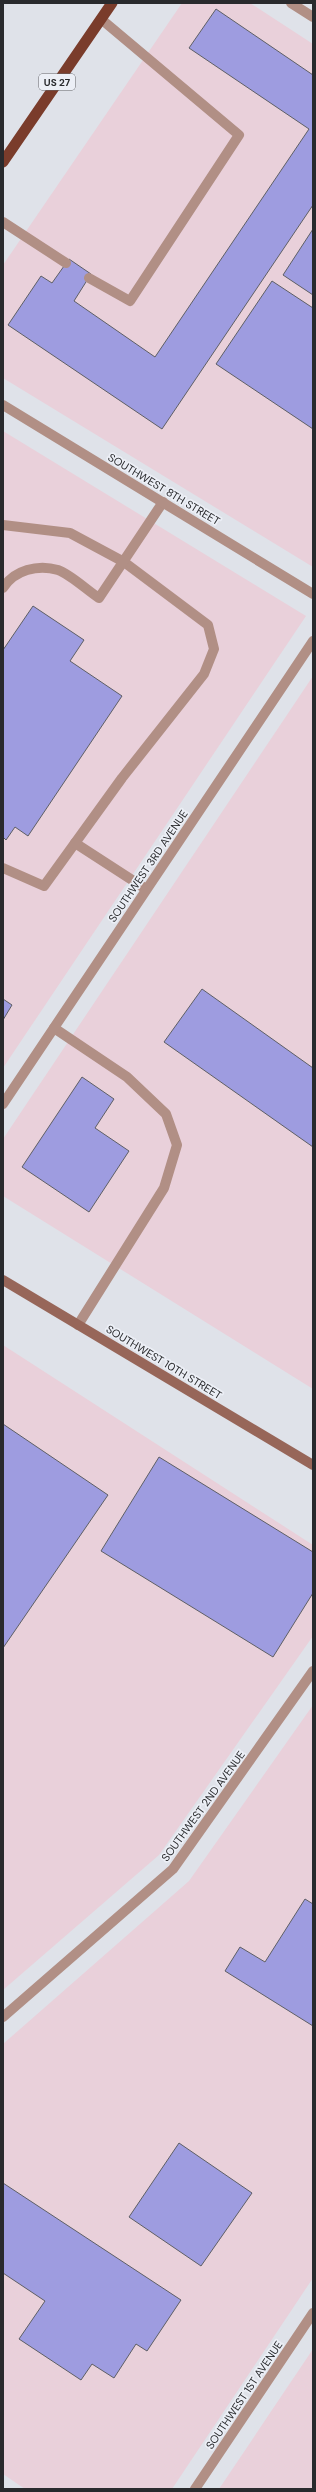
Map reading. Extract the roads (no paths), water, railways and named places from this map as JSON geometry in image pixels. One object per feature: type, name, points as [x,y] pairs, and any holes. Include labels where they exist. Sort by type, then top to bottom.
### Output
[{"type":"highway","name":"US 27","points":[[3,162],[112,3]]},
{"type":"main road","name":"SOUTHWEST 10TH STREET","points":[[3,1280],[313,1464]]},
{"type":"street","points":[[291,3],[313,17]]},
{"type":"street","points":[[89,278],[130,301],[239,135],[101,19]]},
{"type":"street","points":[[3,222],[66,263]]},
{"type":"street","name":"SOUTHWEST 8TH STREET","points":[[3,404],[313,594]]},
{"type":"street","points":[[3,588],[7,581],[29,568],[58,570],[99,598],[163,502]]},
{"type":"street","points":[[3,525],[70,534],[124,562],[208,625],[214,648],[204,674],[122,778],[44,886],[3,868]]},
{"type":"street","name":"SOUTHWEST 3RD AVENUE","points":[[3,1104],[313,641]]},
{"type":"street","points":[[76,843],[146,889]]},
{"type":"street","points":[[54,1028],[127,1077],[144,1093],[166,1114],[177,1145],[164,1188],[78,1325]]},
{"type":"street","name":"SOUTHWEST 2ND AVENUE","points":[[3,2017],[173,1869],[313,1671]]},
{"type":"street","name":"SOUTHWEST 1ST AVENUE","points":[[195,2489],[313,2314]]}]
